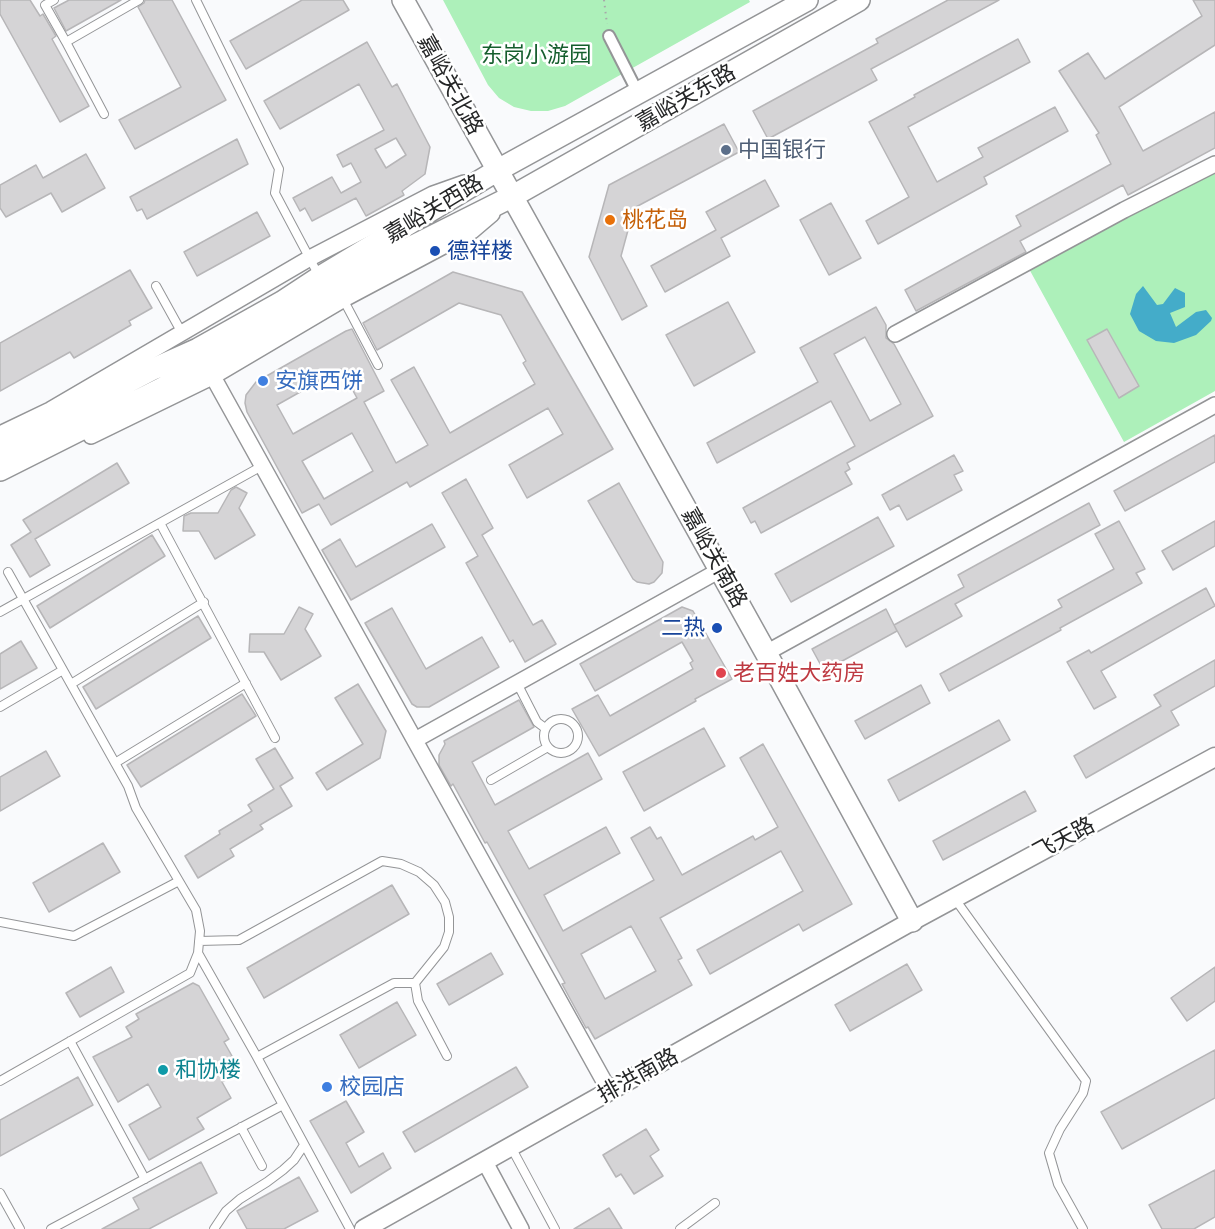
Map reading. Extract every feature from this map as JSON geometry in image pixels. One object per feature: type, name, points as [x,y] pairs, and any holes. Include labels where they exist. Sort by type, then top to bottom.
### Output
[{"type":"main road","name":"嘉峪关北路","points":[[403,0],[513,196]]},
{"type":"main road","name":"嘉峪关东路","points":[[498,170],[807,0]]},
{"type":"main road","name":"嘉峪关东路","points":[[513,196],[859,0]]},
{"type":"main road","name":"嘉峪关西路","points":[[0,470],[297,314],[498,170]]},
{"type":"main road","name":"嘉峪关西路","points":[[333,287],[513,196]]},
{"type":"main road","name":"嘉峪关南路","points":[[513,196],[912,921]]},
{"type":"main road","name":"嘉峪关西路","points":[[0,448],[151,370],[205,363]]},
{"type":"street","points":[[609,36],[638,93]]},
{"type":"street","points":[[895,334],[1124,210],[1215,164]]},
{"type":"street","name":"嘉峪关西路","points":[[0,434],[50,410],[310,258],[433,194],[498,170]]},
{"type":"street","points":[[0,482],[205,363],[610,1092]]},
{"type":"street","points":[[766,653],[1215,405]]},
{"type":"street","points":[[415,740],[720,570]]},
{"type":"street","name":"飞天路","points":[[912,921],[1215,757]]},
{"type":"street","name":"排洪南路","points":[[364,1229],[912,921]]},
{"type":"street","points":[[485,1162],[521,1229]]},
{"type":"lane","points":[[54,0],[45,5],[104,114]]},
{"type":"lane","points":[[66,42],[139,0]]},
{"type":"lane","points":[[196,0],[279,169],[275,193],[310,258],[333,287],[378,364]]},
{"type":"lane","points":[[156,286],[182,333]]},
{"type":"lane","points":[[0,612],[262,466]]},
{"type":"lane","points":[[160,523],[275,738]]},
{"type":"lane","points":[[0,1081],[189,973],[198,953],[200,931],[196,910],[136,808],[128,786],[8,572]]},
{"type":"lane","points":[[71,684],[204,602]]},
{"type":"lane","points":[[0,707],[63,670]]},
{"type":"lane","points":[[115,763],[246,683]]},
{"type":"lane","points":[[517,683],[537,722],[545,728]]},
{"type":"lane","points":[[562,718],[574,724],[578,736],[572,748],[560,753],[548,747],[543,735],[545,728],[549,723],[562,718]]},
{"type":"lane","points":[[491,780],[548,747]]},
{"type":"lane","points":[[199,941],[239,940],[382,861],[401,864],[419,872],[434,885],[445,902],[449,917],[449,932],[444,947],[415,983],[418,1001],[447,1056]]},
{"type":"lane","points":[[0,922],[74,936],[179,881]]},
{"type":"lane","points":[[954,898],[1086,1081],[1083,1093],[1060,1129],[1049,1153],[1058,1184],[1083,1229]]},
{"type":"lane","points":[[198,953],[350,1229]]},
{"type":"lane","points":[[257,1058],[394,983],[415,983]]},
{"type":"lane","points":[[70,1041],[145,1179]]},
{"type":"lane","points":[[51,1229],[283,1105]]},
{"type":"lane","points":[[241,1127],[262,1166]]},
{"type":"lane","points":[[214,1229],[226,1211],[240,1198],[283,1170],[294,1160],[304,1145]]},
{"type":"lane","points":[[511,1147],[555,1229]]},
{"type":"lane","points":[[0,1193],[20,1229]]},
{"type":"lane","points":[[680,1229],[715,1203]]},
{"type":"path","points":[[604,0],[609,36]]},
{"type":"green space","name":"东岗小游园","points":[[443,0],[749,0],[750,2],[565,106],[548,111],[531,111],[514,107],[499,98],[488,85]]},
{"type":"green space","points":[[1215,164],[1215,391],[1124,442],[1028,267]]},
{"type":"water","points":[[1143,286],[1157,305],[1163,304],[1175,288],[1185,293],[1185,307],[1170,313],[1176,327],[1196,312],[1206,310],[1212,318],[1211,321],[1196,335],[1174,343],[1156,341],[1139,331],[1130,314],[1136,294]]},
{"type":"building","points":[[0,0],[30,0],[40,16],[43,14],[56,36],[52,39],[89,106],[60,122],[0,14]]},
{"type":"building","points":[[69,0],[121,0],[66,31],[54,8]]},
{"type":"building","points":[[145,0],[172,0],[226,100],[135,149],[119,120],[181,87],[138,7]]},
{"type":"building","points":[[302,0],[343,0],[349,10],[246,69],[230,41]]},
{"type":"building","points":[[948,0],[999,0],[871,69],[877,80],[768,139],[753,111],[878,43],[876,39]]},
{"type":"building","points":[[1193,0],[1215,0],[1215,45],[1119,107],[1143,151],[1215,112],[1215,148],[1128,195],[1123,185],[1020,241],[1026,252],[916,311],[905,290],[1021,226],[1016,216],[1111,164],[1096,135],[1099,133],[1059,71],[1088,53],[1105,79],[1202,16]]},
{"type":"building","points":[[1018,39],[1030,62],[908,127],[937,182],[983,157],[978,148],[1055,107],[1068,131],[984,177],[987,184],[878,244],[866,221],[909,197],[869,122]]},
{"type":"building","points":[[367,42],[392,87],[397,84],[430,147],[425,174],[402,191],[404,195],[366,216],[356,198],[312,221],[305,208],[300,211],[293,198],[332,177],[341,193],[361,182],[351,163],[343,167],[337,155],[384,130],[359,84],[280,129],[264,101]],"holes":[[[396,138],[406,155],[386,168],[375,149]]]},
{"type":"building","points":[[724,124],[739,152],[634,208],[621,256],[647,306],[622,320],[589,257],[609,185]]},
{"type":"building","points":[[237,139],[248,164],[147,219],[142,209],[137,211],[130,197]]},
{"type":"building","points":[[86,154],[105,188],[62,212],[51,193],[6,217],[0,208],[0,185],[36,165],[43,178]]},
{"type":"building","points":[[765,180],[779,206],[721,238],[730,256],[665,292],[651,266],[716,230],[706,212]]},
{"type":"building","points":[[831,203],[861,258],[829,275],[800,220]]},
{"type":"building","points":[[257,212],[270,236],[197,276],[184,252]]},
{"type":"building","points":[[130,270],[152,308],[129,321],[131,325],[74,358],[70,352],[0,391],[0,343]]},
{"type":"building","points":[[453,272],[522,292],[613,449],[527,498],[509,465],[563,434],[548,408],[410,487],[407,482],[331,525],[319,504],[302,513],[247,412],[246,395],[256,382],[346,331],[352,329],[384,391],[364,402],[396,463],[428,445],[391,380],[414,367],[450,433],[535,384],[523,363],[526,361],[501,315],[459,303],[377,350],[363,323]],"holes":[[[341,369],[357,398],[293,434],[277,405]],[[352,433],[373,471],[324,499],[302,461]]]},
{"type":"building","points":[[728,302],[755,352],[694,386],[666,335]]},
{"type":"building","points":[[876,307],[886,325],[886,338],[894,344],[933,416],[847,463],[850,469],[845,472],[852,484],[761,533],[755,521],[751,523],[743,508],[855,446],[831,401],[717,463],[707,443],[818,382],[800,348]],"holes":[[[865,337],[901,404],[870,421],[834,354]]]},
{"type":"building","points":[[1107,329],[1139,386],[1119,398],[1087,340]]},
{"type":"building","points":[[1215,435],[1215,462],[1125,511],[1114,491]]},
{"type":"building","points":[[954,455],[963,471],[954,475],[962,490],[907,520],[899,505],[890,510],[882,495]]},
{"type":"building","points":[[117,463],[129,483],[35,539],[50,565],[30,577],[11,545],[31,532],[23,520]]},
{"type":"building","points":[[466,479],[493,528],[482,535],[533,625],[542,620],[556,644],[525,662],[513,640],[510,642],[466,563],[478,556],[442,493]]},
{"type":"building","points":[[619,483],[663,562],[662,573],[649,584],[633,579],[588,501]]},
{"type":"building","points":[[236,487],[247,493],[239,508],[255,535],[215,559],[199,531],[183,531],[184,516],[191,513],[218,513],[231,490]]},
{"type":"building","points":[[1089,503],[1100,525],[955,604],[962,616],[906,647],[894,625],[964,587],[958,575]]},
{"type":"building","points":[[878,517],[894,546],[791,602],[775,574]]},
{"type":"building","points":[[1119,521],[1145,569],[1136,573],[1142,583],[949,691],[940,674],[1062,607],[1058,600],[1114,569],[1095,534]]},
{"type":"building","points":[[1215,521],[1215,546],[1173,570],[1162,551]]},
{"type":"building","points":[[432,524],[445,547],[351,600],[322,550],[340,539],[356,567]]},
{"type":"building","points":[[152,535],[165,556],[50,628],[37,606]]},
{"type":"building","points":[[1206,588],[1215,606],[1101,671],[1116,697],[1094,709],[1067,662],[1089,650],[1091,653]]},
{"type":"building","points":[[299,607],[313,614],[305,629],[321,656],[281,680],[264,652],[249,652],[250,634],[284,634]]},
{"type":"building","points":[[682,607],[693,611],[732,679],[599,756],[572,709],[598,695],[610,716],[693,669],[690,663],[693,661],[682,642],[595,691],[580,664]]},
{"type":"building","points":[[392,608],[426,669],[482,637],[499,667],[429,707],[417,707],[412,704],[365,623]]},
{"type":"building","points":[[886,609],[897,631],[824,671],[812,649]]},
{"type":"building","points":[[198,616],[211,638],[96,709],[83,687]]},
{"type":"building","points":[[21,641],[37,668],[0,689],[0,654]]},
{"type":"building","points":[[1215,660],[1215,686],[1171,711],[1179,725],[1086,778],[1074,756],[1161,706],[1154,695]]},
{"type":"building","points":[[358,684],[386,731],[380,758],[327,790],[316,773],[363,744],[335,698]]},
{"type":"building","points":[[921,685],[930,703],[865,739],[855,721]]},
{"type":"building","points":[[242,694],[256,716],[141,787],[127,765]]},
{"type":"building","points":[[519,700],[534,727],[472,762],[495,805],[588,753],[602,779],[508,831],[529,869],[606,827],[620,853],[544,895],[563,931],[654,880],[631,838],[650,827],[657,839],[661,837],[682,875],[753,836],[755,840],[778,827],[740,758],[763,744],[852,904],[803,931],[799,924],[710,974],[697,950],[803,891],[781,851],[660,918],[682,958],[678,960],[692,985],[595,1039],[588,1027],[586,1028],[562,984],[565,983],[487,842],[485,843],[453,784],[451,786],[439,765],[439,755],[445,744],[444,741]],"holes":[[[631,926],[656,971],[605,999],[581,954]]]},
{"type":"building","points":[[999,720],[1010,740],[899,801],[888,780]]},
{"type":"building","points":[[704,728],[725,766],[644,811],[623,772]]},
{"type":"building","points":[[275,748],[293,778],[280,786],[292,806],[260,825],[263,829],[230,849],[234,856],[198,878],[185,856],[252,811],[248,805],[274,789],[256,759]]},
{"type":"building","points":[[46,751],[60,776],[0,811],[0,777]]},
{"type":"building","points":[[1025,791],[1036,811],[943,860],[933,841]]},
{"type":"building","points":[[103,843],[120,872],[49,912],[33,883]]},
{"type":"building","points":[[392,885],[409,914],[264,998],[247,968]]},
{"type":"building","points":[[491,953],[503,974],[449,1005],[437,984]]},
{"type":"building","points":[[907,964],[922,990],[850,1031],[835,1005]]},
{"type":"building","points":[[111,967],[124,992],[80,1017],[66,993]]},
{"type":"building","points":[[1215,967],[1215,1001],[1187,1021],[1171,998]]},
{"type":"building","name":"和协楼","points":[[193,983],[199,986],[229,1039],[224,1042],[232,1056],[222,1062],[231,1077],[222,1082],[231,1098],[197,1118],[204,1129],[149,1160],[129,1125],[161,1107],[148,1084],[118,1102],[93,1057],[132,1037],[126,1027],[139,1019],[136,1014]]},
{"type":"building","points":[[397,1002],[416,1035],[359,1068],[340,1035]]},
{"type":"building","points":[[1215,1050],[1215,1098],[1122,1149],[1101,1112]]},
{"type":"building","points":[[516,1067],[528,1087],[415,1152],[403,1132]]},
{"type":"building","points":[[78,1077],[93,1105],[0,1156],[0,1120]]},
{"type":"building","points":[[346,1101],[364,1132],[346,1143],[359,1167],[383,1153],[391,1168],[351,1193],[310,1121]]},
{"type":"building","points":[[646,1129],[659,1150],[650,1156],[663,1176],[634,1194],[621,1174],[616,1177],[603,1155]]},
{"type":"building","points":[[201,1162],[217,1193],[149,1229],[102,1229],[139,1209],[133,1198]]},
{"type":"building","points":[[1215,1170],[1215,1217],[1194,1229],[1162,1229],[1149,1205]]},
{"type":"building","points":[[299,1177],[318,1211],[284,1229],[247,1229],[237,1211]]},
{"type":"building","points":[[609,1208],[622,1229],[574,1229]]},
{"type":"place","name":"中国银行","points":[[726,150]]},
{"type":"place","name":"桃花岛","points":[[610,220]]},
{"type":"place","name":"德祥楼","points":[[435,251]]},
{"type":"place","name":"安旗西饼","points":[[263,381]]},
{"type":"place","name":"二热","points":[[717,628]]},
{"type":"place","name":"老百姓大药房","points":[[721,673]]},
{"type":"place","name":"和协楼","points":[[163,1070]]},
{"type":"place","name":"校园店","points":[[327,1087]]}]
